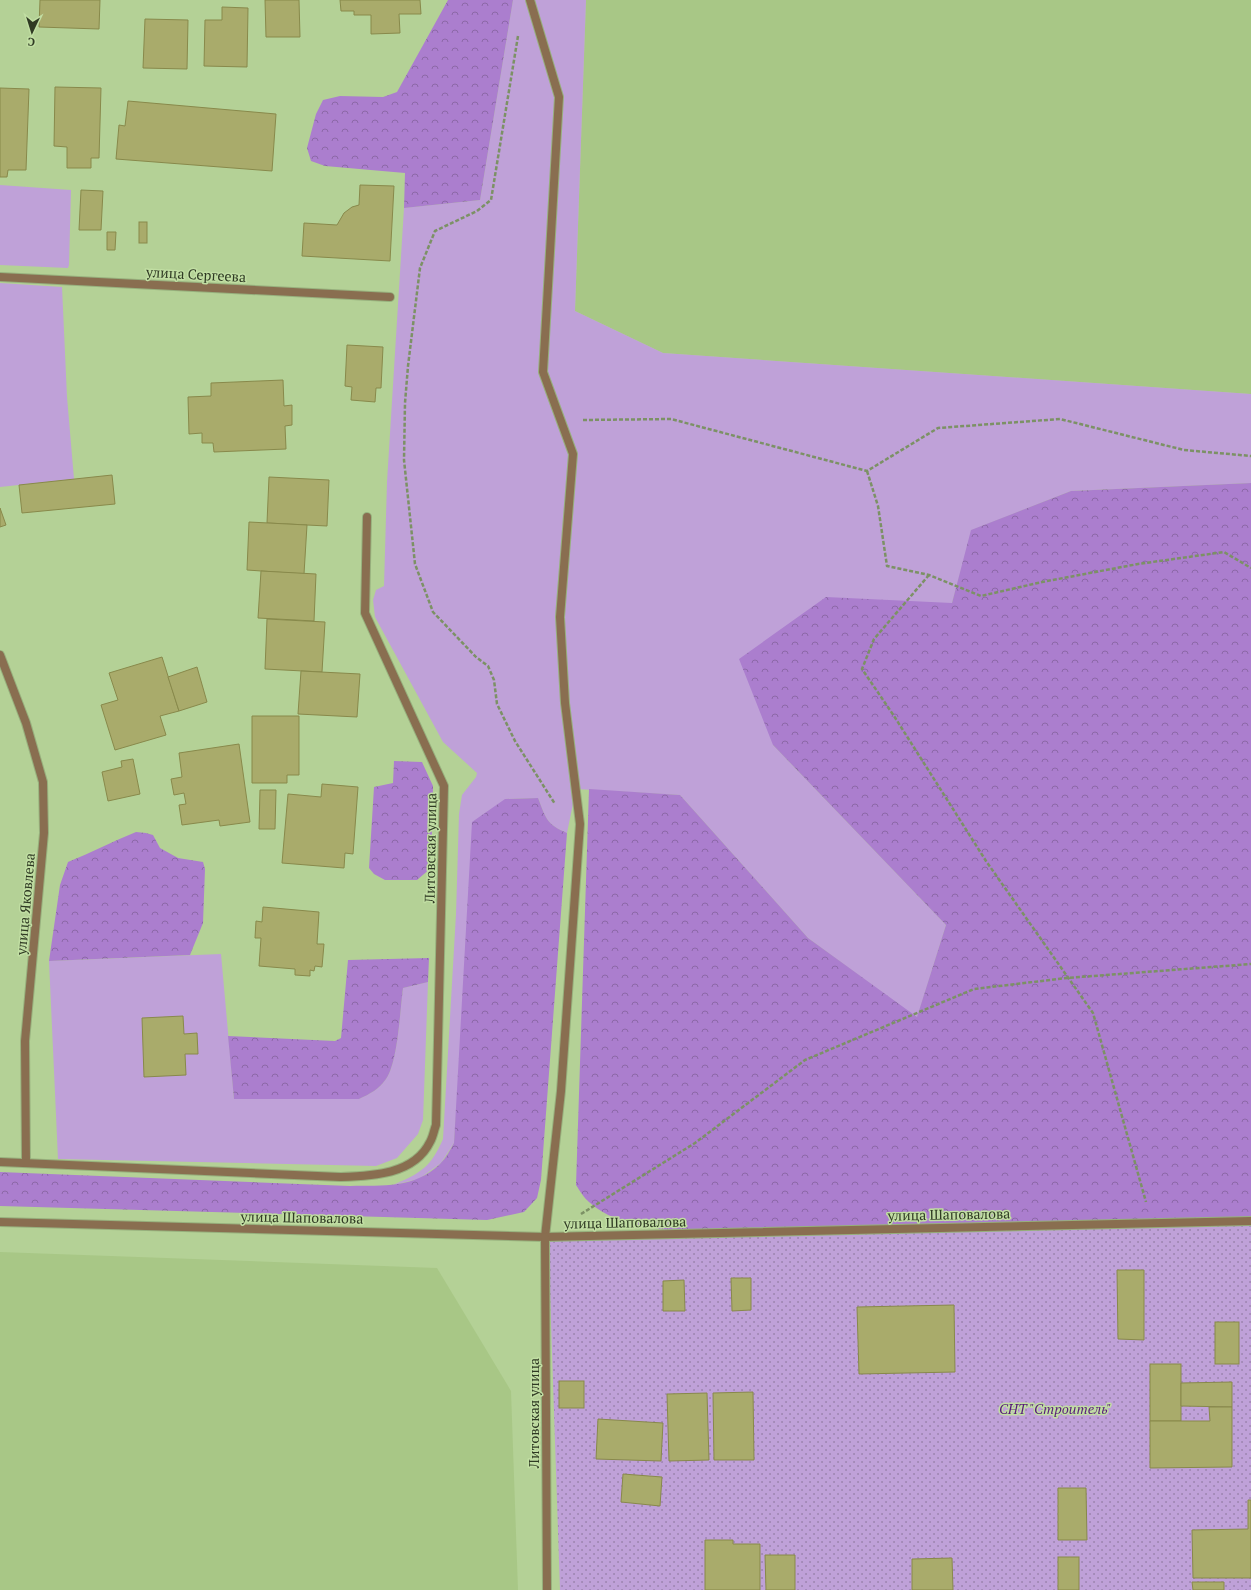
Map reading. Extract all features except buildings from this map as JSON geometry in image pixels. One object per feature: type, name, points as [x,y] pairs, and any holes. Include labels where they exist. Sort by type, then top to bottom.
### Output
[{"type":"street","name":"Литовская улица","points":[[530,0],[559,97],[543,372],[573,454],[560,617],[565,703],[580,824],[561,1091],[544,1237],[547,1590]]},
{"type":"street","name":"улица Сергеева","points":[[0,277],[390,297]]},
{"type":"street","name":"Литовская улица","points":[[0,1162],[340,1177],[366,1176],[386,1173],[405,1167],[419,1157],[430,1143],[436,1125],[444,786],[365,613],[367,517]]},
{"type":"street","name":"улица Яковлева","points":[[0,655],[26,723],[43,782],[44,833],[25,1041],[26,1163]]},
{"type":"street","name":"улица Шаповалова","points":[[0,1222],[544,1237],[1151,1222],[1251,1221]]},
{"type":"path","points":[[519,31],[491,200],[477,210],[435,231],[420,268],[408,366],[405,403],[404,460],[416,564],[433,612],[476,656],[488,666],[494,680],[497,704],[515,741],[559,809],[580,824]]},
{"type":"path","points":[[560,420],[671,418],[867,470],[938,428],[1060,419],[1184,450],[1251,456]]},
{"type":"path","points":[[867,470],[878,506],[887,566],[929,574],[981,596],[1042,582],[1138,564],[1224,552],[1251,568]]},
{"type":"path","points":[[929,574],[874,639],[862,669],[894,716],[986,861],[1093,1013],[1151,1222]]},
{"type":"path","points":[[577,1216],[695,1143],[805,1060],[974,989],[1067,978],[1251,964]]},
{"type":"shaded area","points":[[586,0],[1251,0],[1251,394],[663,353],[575,311]]},
{"type":"shaded area","points":[[0,1252],[437,1268],[511,1391],[518,1590],[0,1590]]},
{"type":"green space","points":[[448,0],[513,0],[480,200],[404,208],[405,173],[325,166],[311,161],[307,148],[316,114],[323,100],[340,96],[383,97],[397,92]]},
{"type":"green space","points":[[513,0],[586,0],[575,311],[663,353],[1251,394],[1251,483],[1071,491],[972,530],[952,603],[773,745],[946,925],[917,1018],[808,938],[680,795],[576,789],[567,833],[555,827],[548,820],[538,798],[505,799],[456,1116],[454,1143],[441,1163],[419,1179],[393,1185],[411,1177],[424,1168],[439,1149],[443,1139],[456,914],[459,814],[462,795],[476,777],[477,773],[443,742],[375,617],[373,600],[376,590],[384,586],[387,482],[404,208],[480,200]]},
{"type":"green space","points":[[0,185],[71,190],[68,268],[0,265]]},
{"type":"green space","points":[[0,283],[62,287],[67,397],[74,479],[0,487]]},
{"type":"green space","points":[[1251,483],[1251,1221],[673,1231],[618,1219],[598,1209],[587,1200],[576,1185],[589,789],[680,795],[808,938],[917,1017],[946,925],[773,745],[739,659],[826,597],[952,603],[971,530],[1071,491]]},
{"type":"green space","points":[[394,761],[422,762],[433,786],[431,868],[417,880],[385,880],[374,874],[369,868],[374,787],[393,783]]},
{"type":"green space","points":[[538,798],[548,820],[555,827],[567,833],[541,1180],[537,1198],[524,1212],[487,1220],[0,1206],[0,1172],[350,1186],[398,1184],[420,1178],[430,1172],[442,1162],[454,1143],[472,822],[505,799]]},
{"type":"green space","points":[[136,832],[153,835],[160,848],[178,858],[203,862],[205,869],[203,923],[190,955],[49,961],[60,885],[68,862]]},
{"type":"green space","points":[[221,954],[234,1099],[359,1099],[371,1093],[380,1086],[390,1071],[396,1049],[403,988],[428,982],[423,1120],[418,1134],[397,1158],[376,1166],[58,1159],[49,961]]},
{"type":"green space","points":[[429,958],[428,982],[403,988],[398,1035],[393,1061],[386,1079],[374,1091],[359,1099],[234,1099],[228,1036],[335,1041],[341,1038],[348,960]]},
{"type":"green space","name":"СНТ \"Строитель\"","points":[[1251,1223],[1251,1590],[560,1590],[548,1233]]}]
